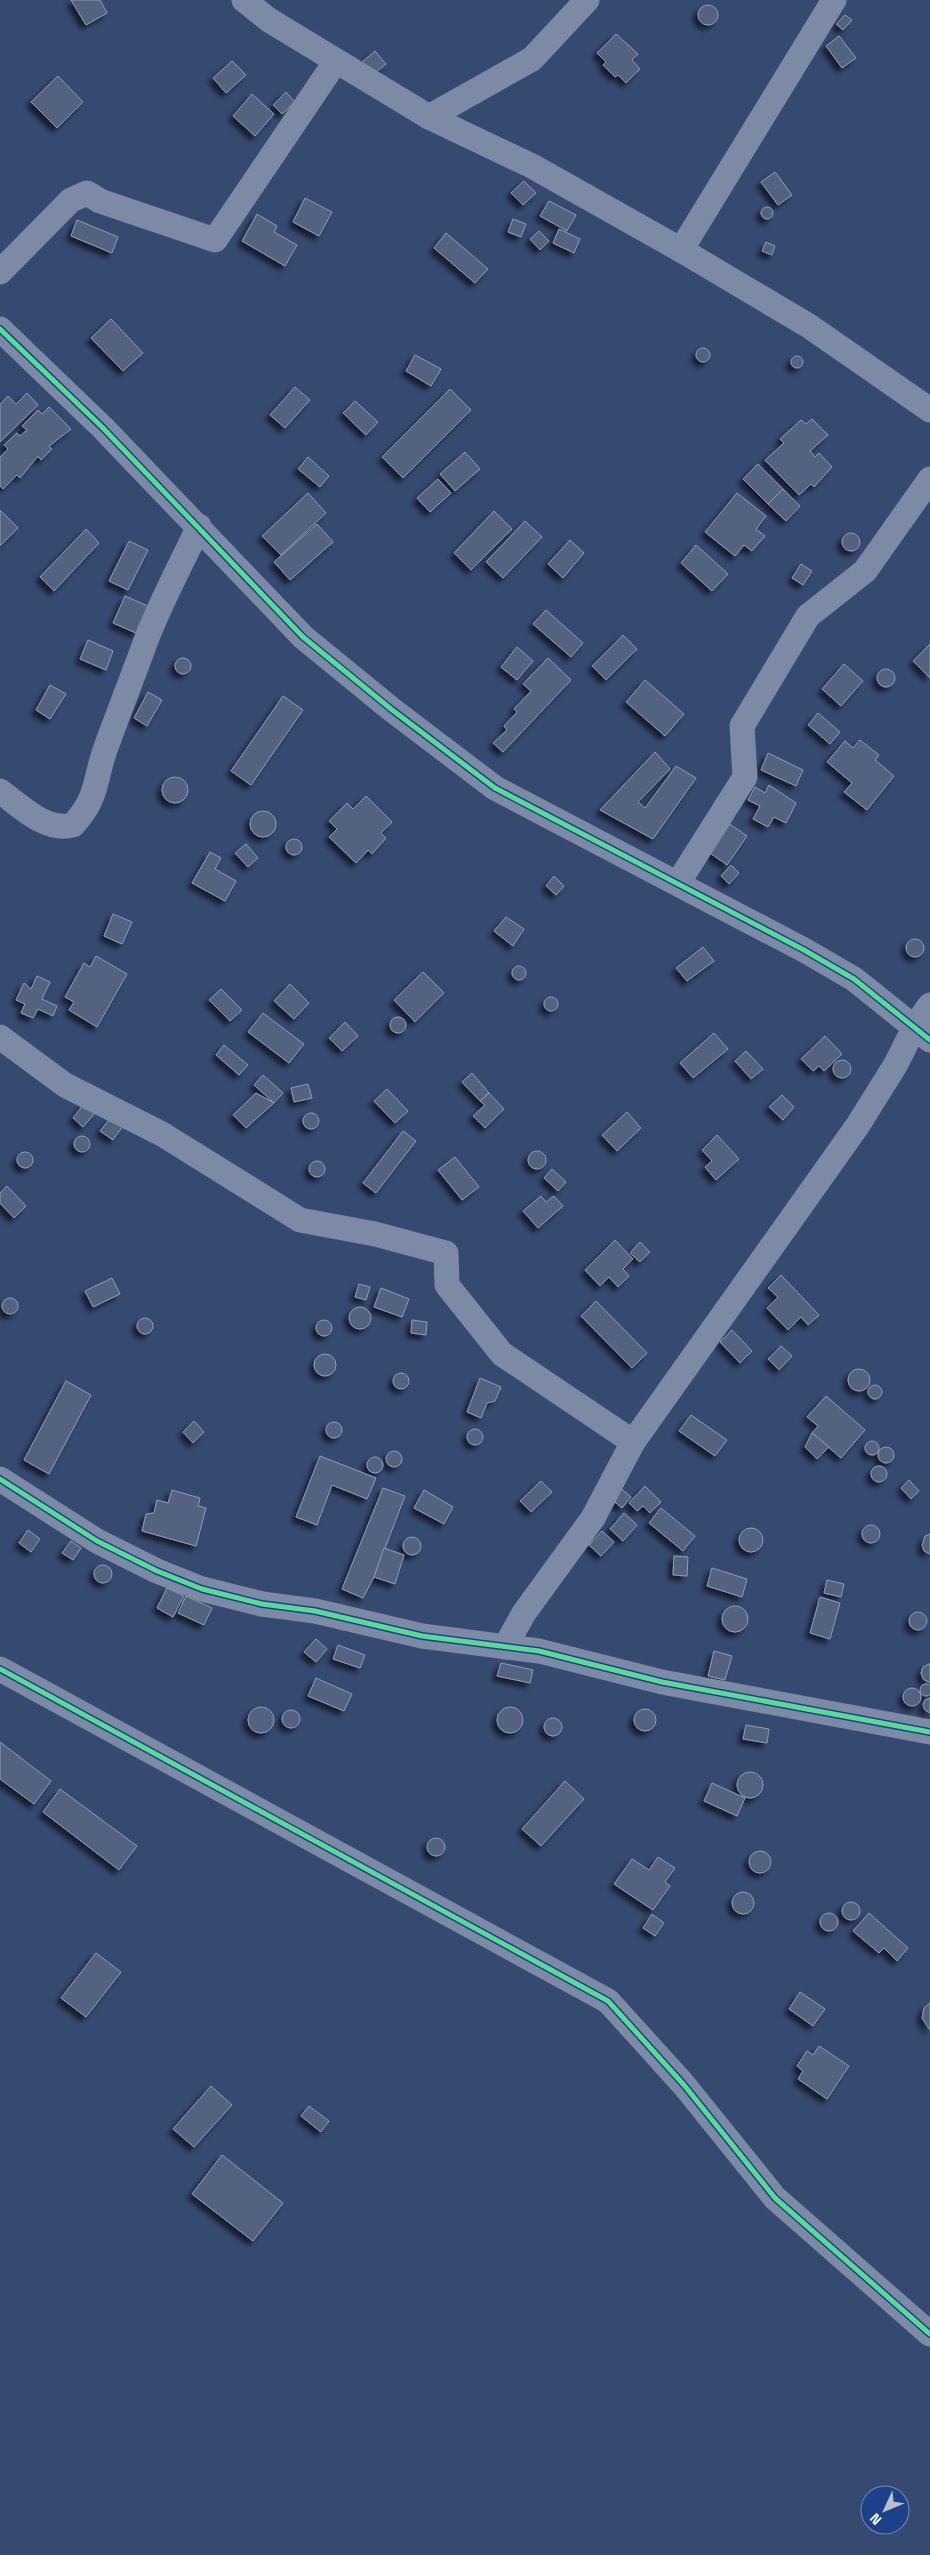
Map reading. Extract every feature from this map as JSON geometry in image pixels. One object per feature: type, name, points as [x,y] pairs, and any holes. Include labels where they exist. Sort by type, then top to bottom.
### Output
[{"type":"street","points":[[244,0],[269,20],[429,117],[532,166],[681,250],[809,326],[930,410]]},
{"type":"street","points":[[429,117],[532,59],[587,0]]},
{"type":"street","points":[[681,250],[834,0]]},
{"type":"street","points":[[0,272],[71,200],[86,193],[100,201],[215,240],[336,61]]},
{"type":"street","points":[[0,329],[104,428],[200,526],[303,637],[494,788],[753,921],[854,979],[922,1034]]},
{"type":"street","points":[[678,883],[745,777],[742,726],[808,616],[865,571],[930,479]]},
{"type":"street","points":[[0,791],[28,812],[56,827],[73,825],[82,815],[90,802],[98,782],[104,752],[146,640],[200,526]]},
{"type":"street","points":[[505,1647],[524,1613],[593,1518],[633,1442],[858,1125],[896,1064],[922,1034],[930,1005]]},
{"type":"street","points":[[0,1037],[64,1084],[162,1134],[300,1220],[375,1234],[446,1252],[448,1286],[502,1354],[633,1442]]},
{"type":"street","points":[[0,1479],[43,1504],[97,1541],[157,1571],[202,1589],[262,1604],[315,1612],[422,1636],[539,1651],[662,1682],[930,1732]]},
{"type":"street","points":[[0,1669],[608,2001],[684,2085],[775,2198],[930,2334]]},
{"type":"building","points":[[71,0],[100,0],[107,13],[86,25]]},
{"type":"building","points":[[708,5],[715,8],[718,15],[715,22],[708,25],[701,22],[698,15],[701,8]]},
{"type":"building","points":[[845,15],[852,20],[843,30],[836,24]]},
{"type":"building","points":[[616,34],[638,54],[632,60],[640,69],[626,83],[618,75],[615,77],[603,65],[606,62],[597,53]]},
{"type":"building","points":[[839,36],[856,58],[842,68],[826,46]]},
{"type":"building","points":[[375,51],[386,64],[374,74],[362,62]]},
{"type":"building","points":[[232,61],[246,75],[226,93],[213,78]]},
{"type":"building","points":[[58,76],[83,102],[57,128],[31,102]]},
{"type":"building","points":[[286,92],[295,102],[282,114],[273,105]]},
{"type":"building","points":[[252,94],[274,114],[255,136],[233,116]]},
{"type":"building","points":[[775,172],[792,195],[778,205],[761,182]]},
{"type":"building","points":[[524,181],[536,193],[523,205],[511,193]]},
{"type":"building","points":[[305,198],[332,212],[319,236],[293,222]]},
{"type":"building","points":[[549,201],[576,215],[567,231],[540,216]]},
{"type":"building","points":[[769,207],[772,208],[772,218],[765,219],[762,218],[761,211],[762,208]]},
{"type":"building","points":[[257,214],[277,226],[274,232],[297,245],[285,266],[242,241]]},
{"type":"building","points":[[513,219],[526,224],[521,237],[508,232]]},
{"type":"building","points":[[77,220],[118,237],[112,253],[71,236]]},
{"type":"building","points":[[559,229],[580,239],[574,253],[553,243]]},
{"type":"building","points":[[539,231],[549,241],[540,250],[530,239]]},
{"type":"building","points":[[446,233],[488,269],[475,283],[434,248]]},
{"type":"building","points":[[766,242],[775,246],[772,255],[762,251]]},
{"type":"building","points":[[111,319],[143,353],[123,371],[91,338]]},
{"type":"building","points":[[703,348],[708,350],[710,355],[708,360],[703,362],[698,360],[696,355],[698,350]]},
{"type":"building","points":[[415,355],[441,369],[431,386],[406,371]]},
{"type":"building","points":[[795,356],[799,356],[803,362],[799,368],[795,368],[791,364],[791,360]]},
{"type":"building","points":[[295,387],[310,400],[285,428],[270,415]]},
{"type":"building","points":[[450,389],[471,410],[403,478],[382,457]]},
{"type":"building","points":[[27,393],[38,405],[0,442],[0,404],[8,396],[16,404]]},
{"type":"building","points":[[355,401],[378,422],[366,435],[343,413]]},
{"type":"building","points":[[49,407],[71,429],[49,446],[52,449],[41,460],[38,456],[20,478],[17,475],[3,489],[0,486],[0,457],[8,449],[4,445],[17,433],[20,436],[27,430],[22,426],[38,410],[42,414]]},
{"type":"building","points":[[812,419],[828,435],[810,451],[815,457],[819,453],[832,467],[814,487],[811,484],[799,495],[765,460],[784,443],[780,439],[801,420],[806,424]]},
{"type":"building","points":[[465,452],[480,469],[455,491],[440,474]]},
{"type":"building","points":[[308,457],[329,476],[320,487],[298,469]]},
{"type":"building","points":[[758,464],[783,489],[768,504],[743,479]]},
{"type":"building","points":[[438,479],[451,493],[430,512],[417,498]]},
{"type":"building","points":[[783,489],[800,506],[786,521],[768,504]]},
{"type":"building","points":[[308,493],[326,513],[281,555],[262,536]]},
{"type":"building","points":[[737,493],[766,516],[756,529],[765,536],[752,551],[744,545],[735,556],[705,532]]},
{"type":"building","points":[[0,510],[18,528],[0,546]]},
{"type":"building","points":[[494,511],[512,529],[471,570],[454,553]]},
{"type":"building","points":[[525,521],[542,537],[503,578],[486,562]]},
{"type":"building","points":[[317,524],[333,542],[290,580],[274,562]]},
{"type":"building","points":[[86,529],[99,543],[54,591],[40,577]]},
{"type":"building","points":[[851,533],[857,536],[860,542],[857,548],[851,551],[845,548],[842,542],[845,536]]},
{"type":"building","points":[[570,540],[584,553],[563,578],[548,564]]},
{"type":"building","points":[[129,541],[148,550],[128,590],[109,581]]},
{"type":"building","points":[[696,545],[728,574],[712,591],[681,563]]},
{"type":"building","points":[[801,564],[812,571],[803,585],[792,578]]},
{"type":"building","points":[[125,596],[148,606],[136,633],[113,623]]},
{"type":"building","points":[[546,610],[583,643],[571,657],[533,624]]},
{"type":"building","points":[[623,635],[637,649],[606,680],[592,666]]},
{"type":"building","points":[[88,640],[113,651],[106,670],[80,659]]},
{"type":"building","points":[[930,644],[930,678],[913,661]]},
{"type":"building","points":[[517,647],[533,661],[517,680],[501,667]]},
{"type":"building","points":[[180,658],[186,658],[191,663],[189,672],[180,674],[175,669],[175,663]]},
{"type":"building","points":[[548,658],[571,680],[503,752],[493,743],[507,730],[504,726],[517,712],[514,709],[531,691],[523,684]]},
{"type":"building","points":[[844,664],[863,681],[841,706],[822,689]]},
{"type":"building","points":[[886,669],[892,672],[895,678],[892,684],[886,687],[880,684],[877,678],[880,672]]},
{"type":"building","points":[[645,680],[684,714],[665,736],[626,702]]},
{"type":"building","points":[[50,685],[66,694],[50,719],[36,710]]},
{"type":"building","points":[[148,692],[162,700],[147,726],[134,718]]},
{"type":"building","points":[[283,696],[303,710],[251,785],[231,771]]},
{"type":"building","points":[[818,713],[840,732],[830,744],[808,725]]},
{"type":"building","points":[[860,740],[879,755],[875,760],[894,776],[867,810],[844,792],[852,783],[827,762],[845,741],[853,748]]},
{"type":"building","points":[[655,752],[670,769],[638,802],[645,808],[676,766],[696,778],[653,839],[600,810]]},
{"type":"building","points":[[768,753],[803,770],[796,786],[761,770]]},
{"type":"building","points":[[175,777],[184,781],[188,790],[184,799],[175,803],[166,799],[162,790],[166,781]]},
{"type":"building","points":[[769,785],[796,803],[786,823],[774,817],[768,827],[753,819],[760,806],[748,800],[755,787],[765,793]]},
{"type":"building","points":[[366,796],[392,822],[381,833],[386,838],[372,854],[368,850],[356,863],[329,837],[337,829],[329,821],[347,803],[353,809]]},
{"type":"building","points":[[263,811],[272,815],[276,824],[272,833],[263,837],[254,833],[250,824],[254,815]]},
{"type":"building","points":[[730,824],[747,836],[727,865],[710,853]]},
{"type":"building","points":[[291,839],[297,839],[302,844],[300,853],[291,855],[286,850],[286,844]]},
{"type":"building","points":[[246,844],[258,858],[248,867],[235,853]]},
{"type":"building","points":[[210,852],[221,858],[215,869],[236,881],[225,901],[192,883]]},
{"type":"building","points":[[731,865],[739,873],[729,884],[721,876]]},
{"type":"building","points":[[554,876],[564,886],[556,895],[546,886]]},
{"type":"building","points":[[113,914],[132,922],[122,944],[104,936]]},
{"type":"building","points":[[506,917],[524,929],[513,946],[494,931]]},
{"type":"building","points":[[915,939],[921,942],[924,948],[921,954],[915,957],[909,954],[906,948],[909,942]]},
{"type":"building","points":[[703,947],[714,961],[687,981],[676,968]]},
{"type":"building","points":[[96,956],[127,974],[97,1027],[69,1010],[74,1002],[65,997],[84,963],[90,967]]},
{"type":"building","points":[[519,966],[524,968],[526,973],[524,978],[519,980],[514,978],[512,973],[514,968]]},
{"type":"building","points":[[423,972],[444,993],[415,1022],[394,1000]]},
{"type":"building","points":[[37,976],[50,982],[42,999],[57,1006],[53,1016],[38,1009],[33,1018],[21,1013],[25,1004],[16,1000],[24,983],[31,989]]},
{"type":"building","points":[[290,984],[309,1003],[294,1019],[274,1001]]},
{"type":"building","points":[[221,989],[242,1010],[230,1021],[209,1000]]},
{"type":"building","points":[[551,997],[556,999],[558,1004],[556,1009],[551,1011],[546,1009],[544,1004],[546,999]]},
{"type":"building","points":[[263,1013],[304,1044],[289,1063],[248,1032]]},
{"type":"building","points":[[395,1017],[401,1017],[406,1022],[404,1031],[395,1033],[390,1028],[390,1022]]},
{"type":"building","points":[[345,1022],[358,1036],[342,1051],[329,1038]]},
{"type":"building","points":[[714,1033],[728,1049],[693,1078],[680,1063]]},
{"type":"building","points":[[825,1036],[842,1054],[824,1071],[819,1066],[813,1071],[801,1059]]},
{"type":"building","points":[[224,1045],[248,1065],[239,1075],[216,1055]]},
{"type":"building","points":[[746,1051],[763,1069],[751,1079],[735,1061]]},
{"type":"building","points":[[842,1060],[848,1063],[851,1069],[848,1075],[842,1078],[836,1075],[833,1069],[836,1063]]},
{"type":"building","points":[[472,1073],[489,1093],[480,1101],[462,1082]]},
{"type":"building","points":[[263,1075],[283,1093],[274,1103],[254,1085]]},
{"type":"building","points":[[308,1084],[312,1098],[294,1102],[291,1088]]},
{"type":"building","points":[[387,1089],[408,1111],[395,1123],[374,1101]]},
{"type":"building","points":[[256,1093],[274,1103],[246,1128],[233,1115]]},
{"type":"building","points":[[489,1093],[504,1109],[485,1128],[473,1116],[485,1105],[480,1101]]},
{"type":"building","points":[[782,1095],[794,1107],[783,1120],[769,1107]]},
{"type":"building","points":[[84,1104],[95,1113],[83,1127],[73,1118]]},
{"type":"building","points":[[627,1112],[641,1128],[617,1151],[602,1135]]},
{"type":"building","points":[[308,1113],[314,1113],[319,1118],[317,1127],[308,1129],[303,1124],[303,1118]]},
{"type":"building","points":[[111,1117],[123,1126],[113,1140],[100,1131]]},
{"type":"building","points":[[403,1131],[416,1141],[376,1193],[363,1183]]},
{"type":"building","points":[[717,1135],[739,1159],[716,1180],[705,1167],[712,1161],[702,1150]]},
{"type":"building","points":[[79,1136],[85,1136],[90,1141],[88,1150],[79,1152],[74,1147],[74,1141]]},
{"type":"building","points":[[533,1151],[541,1151],[546,1156],[544,1167],[533,1169],[528,1164],[528,1156]]},
{"type":"building","points":[[22,1152],[28,1152],[33,1157],[31,1166],[22,1168],[17,1163],[17,1157]]},
{"type":"building","points":[[455,1157],[479,1187],[462,1200],[438,1170]]},
{"type":"building","points":[[314,1161],[320,1161],[325,1166],[323,1175],[314,1177],[309,1172],[309,1166]]},
{"type":"building","points":[[552,1169],[566,1182],[558,1191],[544,1178]]},
{"type":"building","points":[[7,1186],[26,1206],[14,1218],[0,1203],[0,1193]]},
{"type":"building","points":[[541,1196],[546,1202],[554,1196],[563,1206],[538,1228],[523,1211]]},
{"type":"building","points":[[615,1240],[633,1259],[623,1269],[629,1276],[618,1287],[609,1277],[600,1286],[585,1270]]},
{"type":"building","points":[[640,1242],[650,1252],[640,1262],[630,1253]]},
{"type":"building","points":[[781,1275],[819,1315],[808,1325],[801,1317],[788,1330],[767,1308],[778,1297],[768,1288]]},
{"type":"building","points":[[112,1278],[120,1294],[93,1307],[85,1291]]},
{"type":"building","points":[[359,1284],[370,1287],[366,1300],[355,1297]]},
{"type":"building","points":[[381,1288],[409,1299],[402,1317],[374,1307]]},
{"type":"building","points":[[7,1298],[13,1298],[18,1303],[16,1312],[7,1314],[2,1309],[2,1303]]},
{"type":"building","points":[[596,1301],[647,1353],[632,1368],[581,1316]]},
{"type":"building","points":[[356,1307],[364,1307],[371,1314],[371,1322],[364,1329],[356,1329],[349,1322],[349,1314]]},
{"type":"building","points":[[142,1318],[148,1318],[153,1323],[151,1332],[142,1334],[137,1329],[137,1323]]},
{"type":"building","points":[[321,1320],[327,1320],[332,1325],[330,1334],[321,1336],[316,1331],[316,1325]]},
{"type":"building","points":[[412,1320],[427,1322],[426,1335],[411,1333]]},
{"type":"building","points":[[732,1330],[752,1351],[740,1363],[720,1342]]},
{"type":"building","points":[[781,1346],[792,1356],[779,1370],[768,1359]]},
{"type":"building","points":[[321,1354],[329,1354],[336,1361],[336,1369],[329,1376],[321,1376],[314,1369],[314,1361]]},
{"type":"building","points":[[859,1369],[867,1372],[870,1380],[867,1388],[859,1391],[851,1388],[848,1380],[851,1372]]},
{"type":"building","points":[[398,1373],[404,1373],[409,1378],[407,1387],[398,1389],[393,1384],[393,1378]]},
{"type":"building","points":[[480,1378],[501,1387],[495,1401],[487,1403],[481,1418],[467,1412]]},
{"type":"building","points":[[66,1381],[91,1395],[49,1474],[24,1460]]},
{"type":"building","points":[[872,1385],[878,1385],[882,1392],[878,1399],[872,1399],[868,1395],[868,1389]]},
{"type":"building","points":[[826,1396],[865,1430],[841,1458],[812,1433],[818,1426],[807,1417]]},
{"type":"building","points":[[691,1415],[727,1440],[715,1456],[679,1431]]},
{"type":"building","points":[[194,1421],[204,1432],[193,1443],[183,1432]]},
{"type":"building","points":[[331,1422],[337,1422],[342,1427],[340,1436],[331,1438],[326,1433],[326,1427]]},
{"type":"building","points":[[472,1429],[478,1429],[483,1434],[481,1443],[472,1445],[467,1440],[467,1434]]},
{"type":"building","points":[[812,1433],[829,1447],[817,1459],[805,1447]]},
{"type":"building","points":[[869,1441],[875,1441],[879,1448],[875,1455],[869,1455],[865,1451],[865,1445]]},
{"type":"building","points":[[886,1447],[894,1455],[886,1463],[878,1455]]},
{"type":"building","points":[[391,1451],[397,1451],[402,1456],[400,1465],[391,1467],[386,1462],[386,1456]]},
{"type":"building","points":[[320,1456],[376,1478],[367,1499],[332,1485],[317,1525],[296,1517]]},
{"type":"building","points":[[372,1457],[378,1457],[383,1462],[381,1471],[372,1473],[367,1468],[367,1462]]},
{"type":"building","points":[[879,1466],[885,1468],[887,1474],[885,1480],[879,1482],[873,1480],[871,1474],[873,1468]]},
{"type":"building","points":[[909,1480],[919,1491],[911,1499],[901,1488]]},
{"type":"building","points":[[541,1481],[552,1492],[531,1512],[520,1501]]},
{"type":"building","points":[[645,1486],[661,1502],[650,1513],[643,1506],[637,1511],[629,1503]]},
{"type":"building","points":[[383,1488],[405,1496],[374,1577],[363,1598],[342,1589]]},
{"type":"building","points":[[620,1488],[631,1497],[622,1508],[611,1499]]},
{"type":"building","points":[[172,1490],[200,1498],[198,1506],[206,1508],[196,1546],[142,1531],[146,1514],[154,1513],[157,1500],[168,1503]]},
{"type":"building","points":[[424,1490],[453,1507],[444,1524],[414,1508]]},
{"type":"building","points":[[661,1508],[695,1536],[683,1551],[649,1523]]},
{"type":"building","points":[[624,1513],[637,1525],[623,1541],[610,1529]]},
{"type":"building","points":[[867,1525],[875,1525],[880,1530],[878,1541],[867,1543],[862,1538],[862,1530]]},
{"type":"building","points":[[751,1528],[760,1531],[763,1540],[760,1549],[751,1552],[742,1549],[739,1540],[742,1531]]},
{"type":"building","points":[[28,1530],[40,1539],[31,1552],[19,1543]]},
{"type":"building","points":[[602,1531],[614,1542],[601,1556],[589,1545]]},
{"type":"building","points":[[930,1534],[930,1554],[924,1551],[922,1545],[925,1536]]},
{"type":"building","points":[[412,1537],[418,1540],[421,1546],[418,1552],[412,1555],[406,1552],[403,1546],[406,1540]]},
{"type":"building","points":[[71,1541],[81,1548],[73,1560],[62,1553]]},
{"type":"building","points":[[384,1548],[404,1555],[395,1584],[374,1577]]},
{"type":"building","points":[[674,1556],[688,1557],[687,1576],[673,1575]]},
{"type":"building","points":[[103,1565],[109,1568],[112,1574],[109,1580],[103,1583],[97,1580],[94,1574],[97,1568]]},
{"type":"building","points":[[712,1568],[747,1579],[742,1597],[707,1586]]},
{"type":"building","points":[[827,1580],[844,1584],[841,1597],[824,1593]]},
{"type":"building","points":[[167,1588],[184,1596],[173,1617],[157,1608]]},
{"type":"building","points":[[186,1596],[212,1608],[204,1625],[178,1613]]},
{"type":"building","points":[[820,1597],[840,1603],[830,1639],[810,1633]]},
{"type":"building","points":[[735,1606],[744,1610],[748,1619],[744,1628],[735,1632],[726,1628],[722,1619],[726,1610]]},
{"type":"building","points":[[914,1612],[922,1612],[927,1617],[925,1628],[914,1630],[909,1625],[909,1617]]},
{"type":"building","points":[[316,1639],[327,1649],[316,1662],[304,1652]]},
{"type":"building","points":[[338,1645],[365,1655],[360,1668],[333,1659]]},
{"type":"building","points":[[714,1651],[732,1656],[725,1680],[708,1676]]},
{"type":"building","points":[[501,1663],[533,1670],[530,1683],[497,1676]]},
{"type":"building","points":[[929,1664],[930,1683],[923,1679],[921,1673],[923,1667]]},
{"type":"building","points":[[316,1678],[352,1694],[344,1711],[308,1696]]},
{"type":"building","points":[[926,1684],[932,1690],[926,1696],[920,1690]]},
{"type":"building","points":[[912,1688],[918,1691],[921,1697],[918,1703],[912,1706],[906,1703],[903,1697],[906,1691]]},
{"type":"building","points":[[930,1698],[930,1713],[925,1710],[923,1705],[925,1700]]},
{"type":"building","points":[[261,1707],[270,1711],[274,1720],[270,1729],[261,1733],[252,1729],[248,1720],[252,1711]]},
{"type":"building","points":[[510,1707],[519,1711],[523,1720],[519,1729],[510,1733],[501,1729],[497,1720],[501,1711]]},
{"type":"building","points":[[645,1709],[655,1716],[656,1720],[649,1730],[645,1731],[635,1724],[634,1720],[641,1710]]},
{"type":"building","points":[[291,1710],[297,1713],[300,1719],[297,1725],[291,1728],[285,1725],[282,1719],[285,1713]]},
{"type":"building","points":[[553,1718],[559,1721],[562,1727],[559,1733],[553,1736],[547,1733],[544,1727],[547,1721]]},
{"type":"building","points":[[746,1725],[769,1729],[767,1743],[743,1739]]},
{"type":"building","points":[[0,1742],[51,1781],[34,1804],[0,1779]]},
{"type":"building","points":[[750,1772],[759,1776],[763,1785],[759,1794],[750,1798],[741,1794],[737,1785],[741,1776]]},
{"type":"building","points":[[565,1781],[584,1799],[541,1846],[522,1829]]},
{"type":"building","points":[[712,1783],[745,1798],[737,1816],[704,1801]]},
{"type":"building","points":[[60,1789],[137,1846],[119,1870],[43,1812]]},
{"type":"building","points":[[436,1838],[442,1841],[445,1847],[442,1853],[436,1856],[430,1853],[427,1847],[430,1841]]},
{"type":"building","points":[[760,1851],[768,1854],[771,1862],[768,1870],[760,1873],[752,1870],[749,1862],[752,1854]]},
{"type":"building","points":[[658,1857],[675,1868],[665,1882],[670,1886],[653,1910],[614,1884],[632,1859],[649,1870]]},
{"type":"building","points":[[743,1892],[751,1895],[754,1903],[751,1911],[743,1914],[735,1911],[732,1903],[735,1895]]},
{"type":"building","points":[[851,1902],[857,1905],[860,1911],[857,1917],[851,1920],[845,1917],[842,1911],[845,1905]]},
{"type":"building","points":[[825,1913],[833,1913],[838,1918],[836,1929],[825,1931],[820,1926],[820,1918]]},
{"type":"building","points":[[869,1913],[908,1948],[897,1961],[884,1948],[879,1953],[853,1931]]},
{"type":"building","points":[[652,1914],[664,1923],[655,1936],[643,1928]]},
{"type":"building","points":[[96,1953],[121,1972],[86,2017],[61,1998]]},
{"type":"building","points":[[800,1992],[825,2009],[813,2026],[789,2009]]},
{"type":"building","points":[[930,2003],[930,2030],[922,2018],[924,2008]]},
{"type":"building","points":[[819,2046],[849,2066],[827,2099],[798,2079],[803,2071],[797,2066],[807,2051],[813,2055]]},
{"type":"building","points":[[211,2086],[232,2105],[194,2147],[173,2129]]},
{"type":"building","points":[[309,2106],[329,2121],[321,2132],[301,2116]]},
{"type":"building","points":[[222,2155],[283,2203],[253,2241],[192,2194]]},
{"type":"cycle path","points":[[0,329],[103,428],[303,637],[391,709],[495,788],[804,950],[854,979],[930,1040]]},
{"type":"cycle path","points":[[0,1479],[97,1541],[157,1571],[202,1589],[262,1604],[315,1611],[422,1636],[539,1651],[662,1682],[930,1732]]},
{"type":"cycle path","points":[[0,1669],[608,2001],[684,2085],[775,2198],[930,2334]]}]
